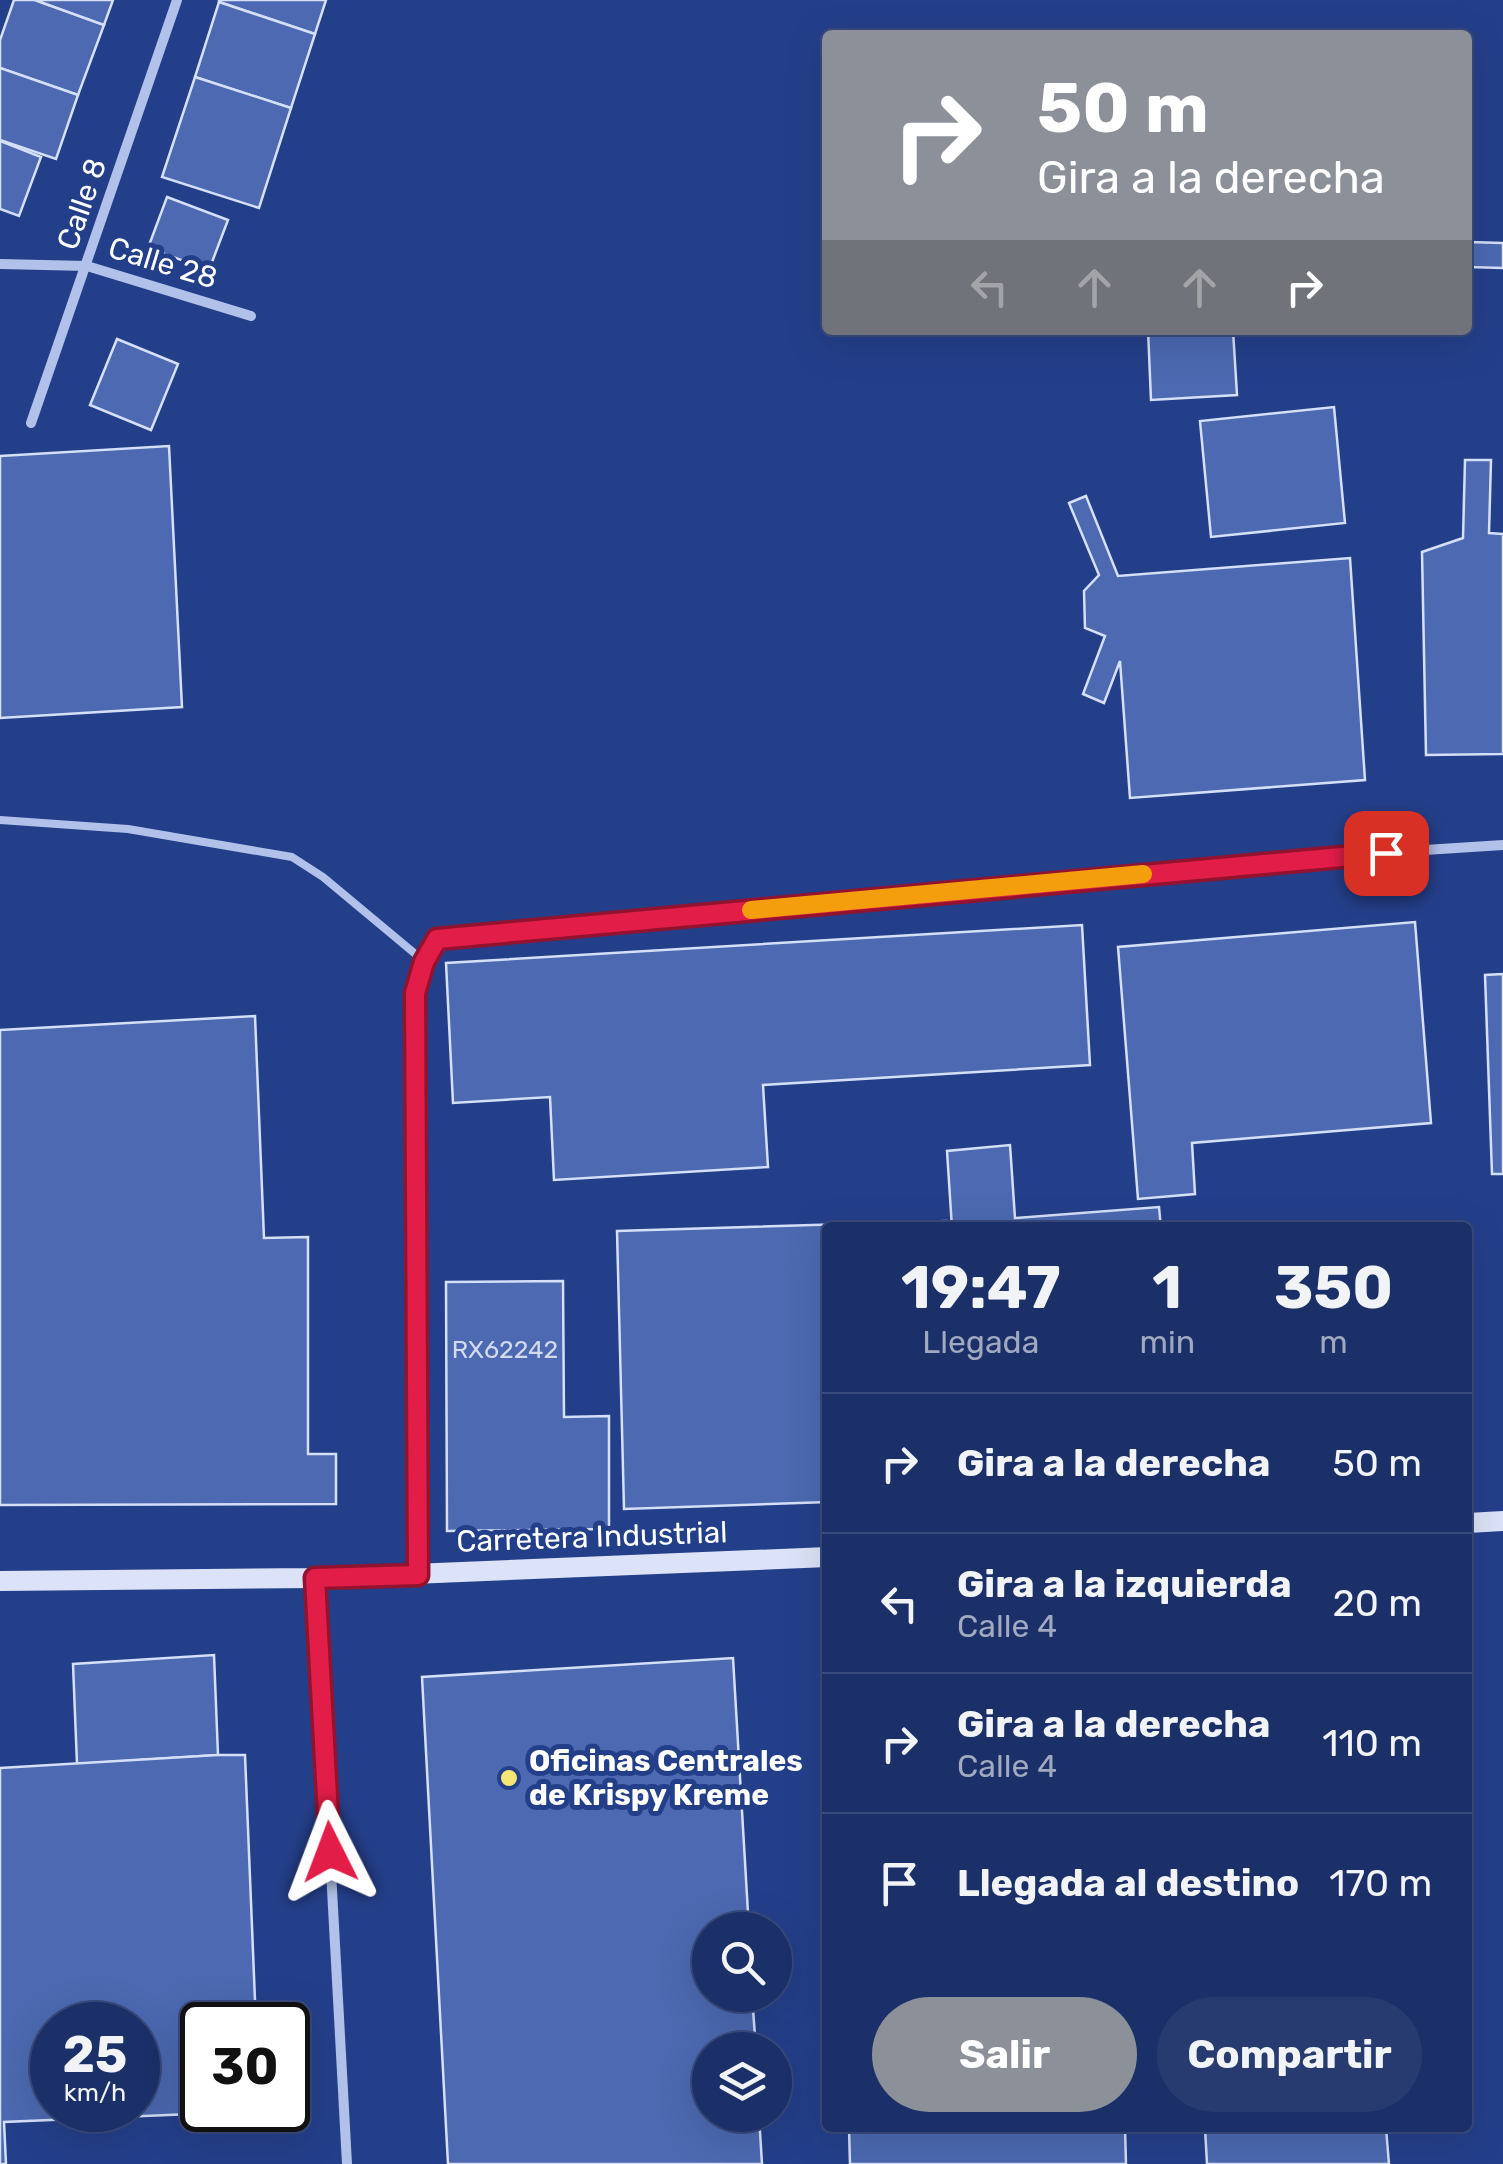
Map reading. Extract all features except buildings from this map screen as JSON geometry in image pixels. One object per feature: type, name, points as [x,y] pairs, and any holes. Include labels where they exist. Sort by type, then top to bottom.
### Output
[{"type":"street","name":"Calle 8","points":[[31,423],[177,0]]},
{"type":"street","name":"Calle 28","points":[[0,264],[87,266],[250,316]]},
{"type":"street","points":[[418,1575],[415,993],[424,962],[437,939],[1347,855],[1503,845]]},
{"type":"street","points":[[1472,1523],[1503,1521]]},
{"type":"street","name":"Carretera Industrial","points":[[0,1581],[315,1578],[822,1557]]},
{"type":"street","points":[[315,1578],[348,2164]]},
{"type":"lane","points":[[0,820],[128,829],[292,857],[323,877],[424,962]]},
{"type":"slow traffic","points":[[751,910],[1143,874]]},
{"type":"place","name":"Oficinas Centrales de Krispy Kreme","points":[[509,1778]]},
{"type":"route","points":[[330,1852],[315,1578],[418,1575],[415,993],[424,962],[437,939],[1386,853]]}]
